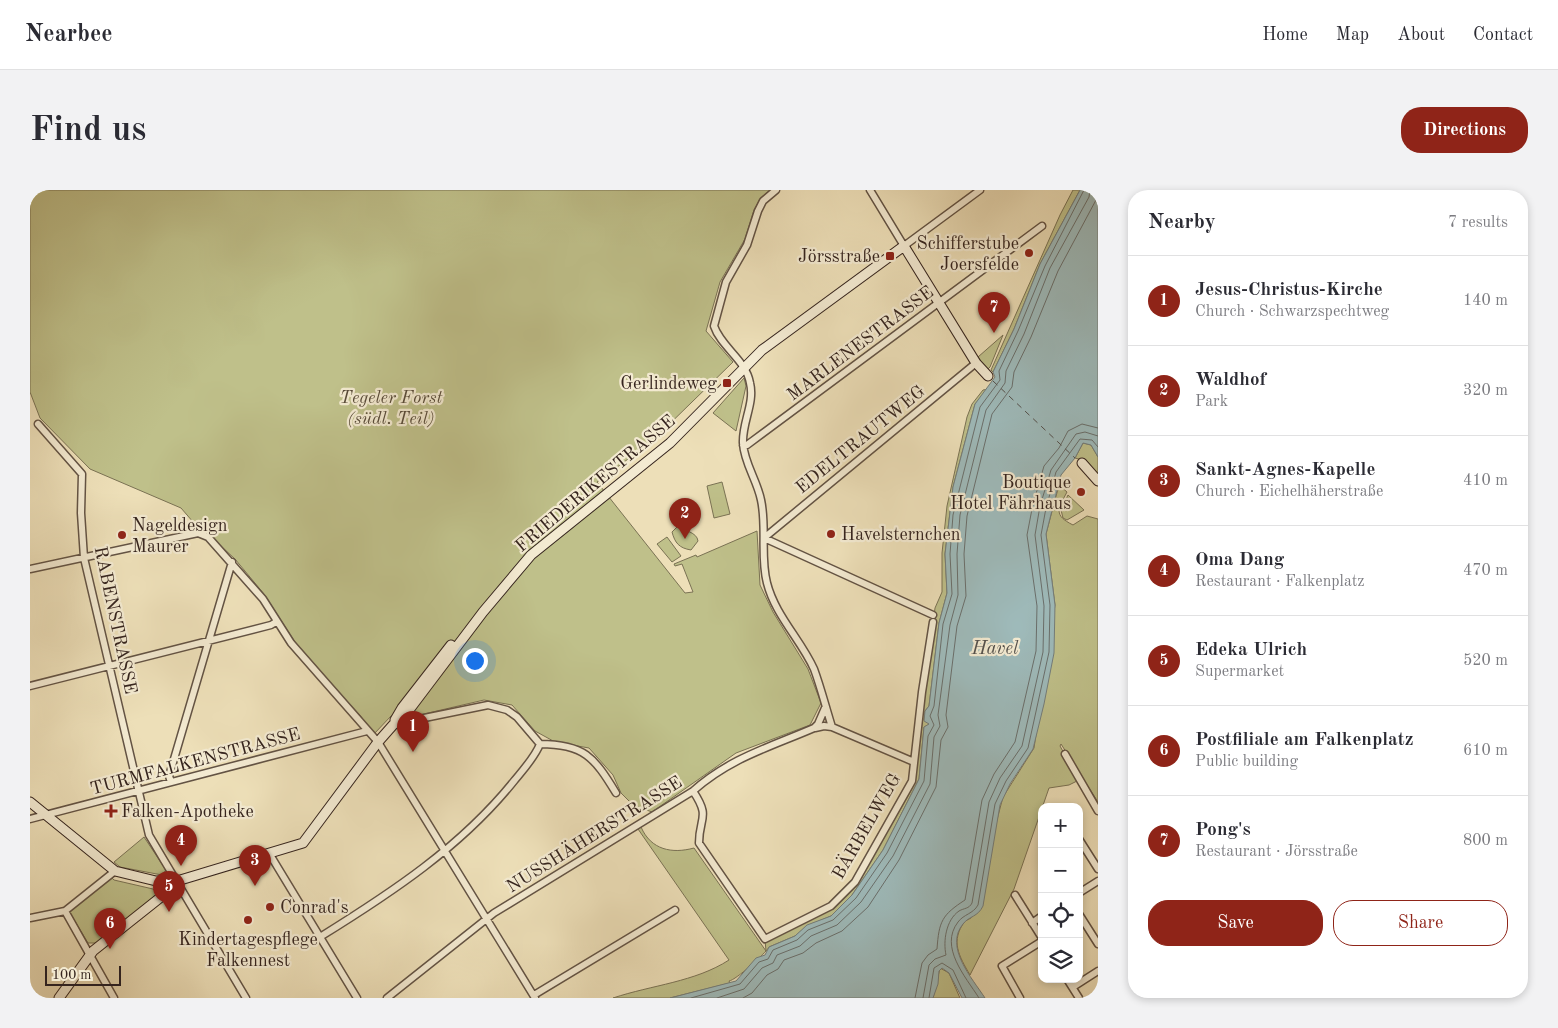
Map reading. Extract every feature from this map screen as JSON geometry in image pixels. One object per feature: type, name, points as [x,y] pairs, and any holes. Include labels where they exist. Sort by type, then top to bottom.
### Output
[{"type":"street","points":[[776,190],[764,201],[747,245],[726,282],[714,326],[716,333],[743,367],[750,383],[751,393],[744,428],[743,445],[747,464],[761,499],[766,577],[771,596],[814,669],[832,727],[914,762]]},
{"type":"street","points":[[870,190],[976,362],[988,376]]},
{"type":"street","name":"FRIEDERIKESTRASSE","points":[[174,882],[307,840],[378,742],[393,725],[402,708],[528,550],[706,406],[762,350],[980,190]]},
{"type":"street","name":"MARLENESTRASSE","points":[[743,445],[747,445],[1042,226]]},
{"type":"street","name":"EDELTRAUTWEG","points":[[764,538],[976,362]]},
{"type":"street","name":"RABENSTRASSE","points":[[38,424],[82,474],[81,513],[84,558],[149,835],[174,882],[246,998]]},
{"type":"street","points":[[1082,463],[1098,481]]},
{"type":"street","points":[[30,569],[190,534],[201,533],[208,537],[263,599],[276,622],[302,656],[357,715],[367,731],[378,742],[535,997],[675,910]]},
{"type":"street","name":"BÄRBELWEG","points":[[693,790],[704,811],[698,843],[765,939],[831,906],[855,882],[912,781],[933,618],[764,538]]},
{"type":"street","points":[[171,782],[170,776],[232,562]]},
{"type":"street","points":[[30,686],[272,625],[276,622]]},
{"type":"street","points":[[393,725],[488,705],[507,710],[516,717],[540,744],[571,748],[590,757],[599,766],[616,793]]},
{"type":"street","points":[[814,728],[825,709]]},
{"type":"street","name":"NUSSHÄHERSTRASSE","points":[[387,998],[488,919],[693,790],[707,777],[737,759],[814,728],[832,727]]},
{"type":"street","name":"TURMFALKENSTRASSE","points":[[30,819],[367,731]]},
{"type":"street","points":[[320,937],[391,892],[445,850],[497,802],[526,766],[540,744]]},
{"type":"street","points":[[1065,754],[1098,811]]},
{"type":"street","points":[[30,802],[115,871],[146,880],[174,882]]},
{"type":"street","points":[[1083,845],[1098,869]]},
{"type":"street","points":[[269,853],[357,998]]},
{"type":"street","points":[[30,918],[65,911],[115,871]]},
{"type":"street","points":[[1083,890],[1098,881]]},
{"type":"street","points":[[59,998],[90,954],[166,893],[174,882]]},
{"type":"street","points":[[1014,895],[1041,938]]},
{"type":"street","points":[[65,911],[114,998]]},
{"type":"street","points":[[1032,923],[1038,919]]},
{"type":"street","points":[[1083,920],[1098,944]]},
{"type":"street","points":[[1020,998],[1002,966],[1038,943]]},
{"type":"street","points":[[1072,987],[1098,971]]},
{"type":"street","points":[[1070,983],[1079,998]]},
{"type":"green space","name":"Tegeler Forst (südl. Teil)","points":[[30,190],[770,190],[760,199],[754,210],[745,239],[720,282],[706,331],[733,362],[651,442],[597,482],[685,593],[693,592],[682,564],[675,566],[674,564],[696,555],[697,557],[757,531],[760,585],[773,612],[808,669],[821,703],[810,725],[736,753],[652,812],[633,805],[621,793],[613,775],[589,748],[555,742],[535,731],[512,705],[484,700],[411,717],[391,716],[374,734],[359,714],[304,656],[264,594],[235,559],[209,535],[200,530],[181,508],[90,469],[40,418],[30,392]]},
{"type":"green space","points":[[1073,190],[1080,190],[1040,264],[1014,329],[993,372],[991,370]]},
{"type":"green space","points":[[1003,335],[990,367],[987,370],[978,357]]},
{"type":"green space","points":[[744,378],[746,386],[736,431],[713,413]]},
{"type":"green space","points":[[989,389],[975,404],[953,487],[945,554],[947,593],[939,623],[929,706],[925,711],[924,720],[930,724],[924,727],[919,779],[883,850],[852,895],[831,916],[807,926],[795,936],[769,947],[766,951],[765,940],[819,915],[856,883],[913,781],[935,608],[942,592],[942,553],[947,506],[967,417],[972,404],[983,390]]},
{"type":"green space","points":[[1083,443],[1091,445],[1098,457],[1098,479],[1086,461],[1075,458]]},
{"type":"green space","points":[[722,482],[730,514],[714,518],[707,486]]},
{"type":"green space","points":[[1059,485],[1067,492],[1059,511],[1062,518],[1073,525],[1087,516],[1098,519],[1098,802],[1061,744],[1060,746],[1079,780],[1069,785],[1049,788],[1044,803],[1038,803],[1038,820],[1014,889],[970,975],[960,955],[957,942],[958,935],[965,921],[971,918],[1003,797],[1034,748],[1055,605],[1046,534]]},
{"type":"green space","points":[[1068,495],[1084,510],[1067,520],[1063,518],[1061,510]]},
{"type":"green space","points":[[678,526],[697,538],[698,541],[691,550],[683,548],[675,539],[672,532]]},
{"type":"green space","points":[[667,537],[681,556],[672,562],[657,544]]},
{"type":"green space","points":[[641,827],[650,841],[663,848],[686,850],[694,848],[766,951],[744,971],[729,981],[730,983],[670,998],[613,998],[688,978],[729,960],[638,829]]},
{"type":"green space","points":[[144,837],[166,870],[162,875],[120,867],[114,862]]},
{"type":"green space","points":[[111,877],[114,880],[153,889],[157,897],[96,943],[88,943],[70,913],[71,908]]},
{"type":"green space","points":[[940,968],[949,973],[960,998],[933,998]]},
{"type":"water","name":"Havel","points":[[1080,190],[1098,190],[1098,457],[1091,445],[1083,443],[1075,458],[1061,475],[1046,534],[1055,605],[1054,653],[1044,704],[1033,749],[1010,784],[1000,805],[983,906],[979,912],[965,921],[958,933],[958,952],[962,962],[985,998],[962,998],[949,973],[942,968],[939,971],[938,984],[933,998],[670,998],[736,981],[756,958],[765,955],[769,947],[795,936],[807,925],[831,916],[852,895],[883,850],[919,779],[924,727],[929,724],[924,721],[925,711],[929,706],[939,623],[947,593],[945,554],[953,487],[975,404],[995,377],[993,372],[1014,329],[1040,264]]},
{"type":"ferry route","points":[[993,381],[1075,458]]},
{"type":"place","name":"Schifferstube Joersfelde","points":[[1029,253]]},
{"type":"place","name":"Jörsstraße","points":[[890,256]]},
{"type":"place","name":"Pong's","points":[[994,333]]},
{"type":"place","name":"Gerlindeweg","points":[[727,383]]},
{"type":"place","name":"Boutique Hotel Fährhaus","points":[[1081,492]]},
{"type":"place","name":"Havelsternchen","points":[[831,534]]},
{"type":"place","name":"Nageldesign Maurer","points":[[122,535]]},
{"type":"place","name":"Waldhof","points":[[685,539]]},
{"type":"place","name":"Jesus-Christus-Kirche","points":[[413,752]]},
{"type":"place","name":"Falken-Apotheke","points":[[111,811]]},
{"type":"place","name":"Oma Dang","points":[[181,866]]},
{"type":"place","name":"Sankt-Agnes-Kapelle","points":[[255,886]]},
{"type":"place","name":"Conrad's","points":[[270,907]]},
{"type":"place","name":"Edeka Ulrich","points":[[169,912]]},
{"type":"place","name":"Kindertagespflege Falkennest","points":[[248,920]]},
{"type":"place","name":"Postfiliale am Falkenplatz","points":[[110,949]]}]
